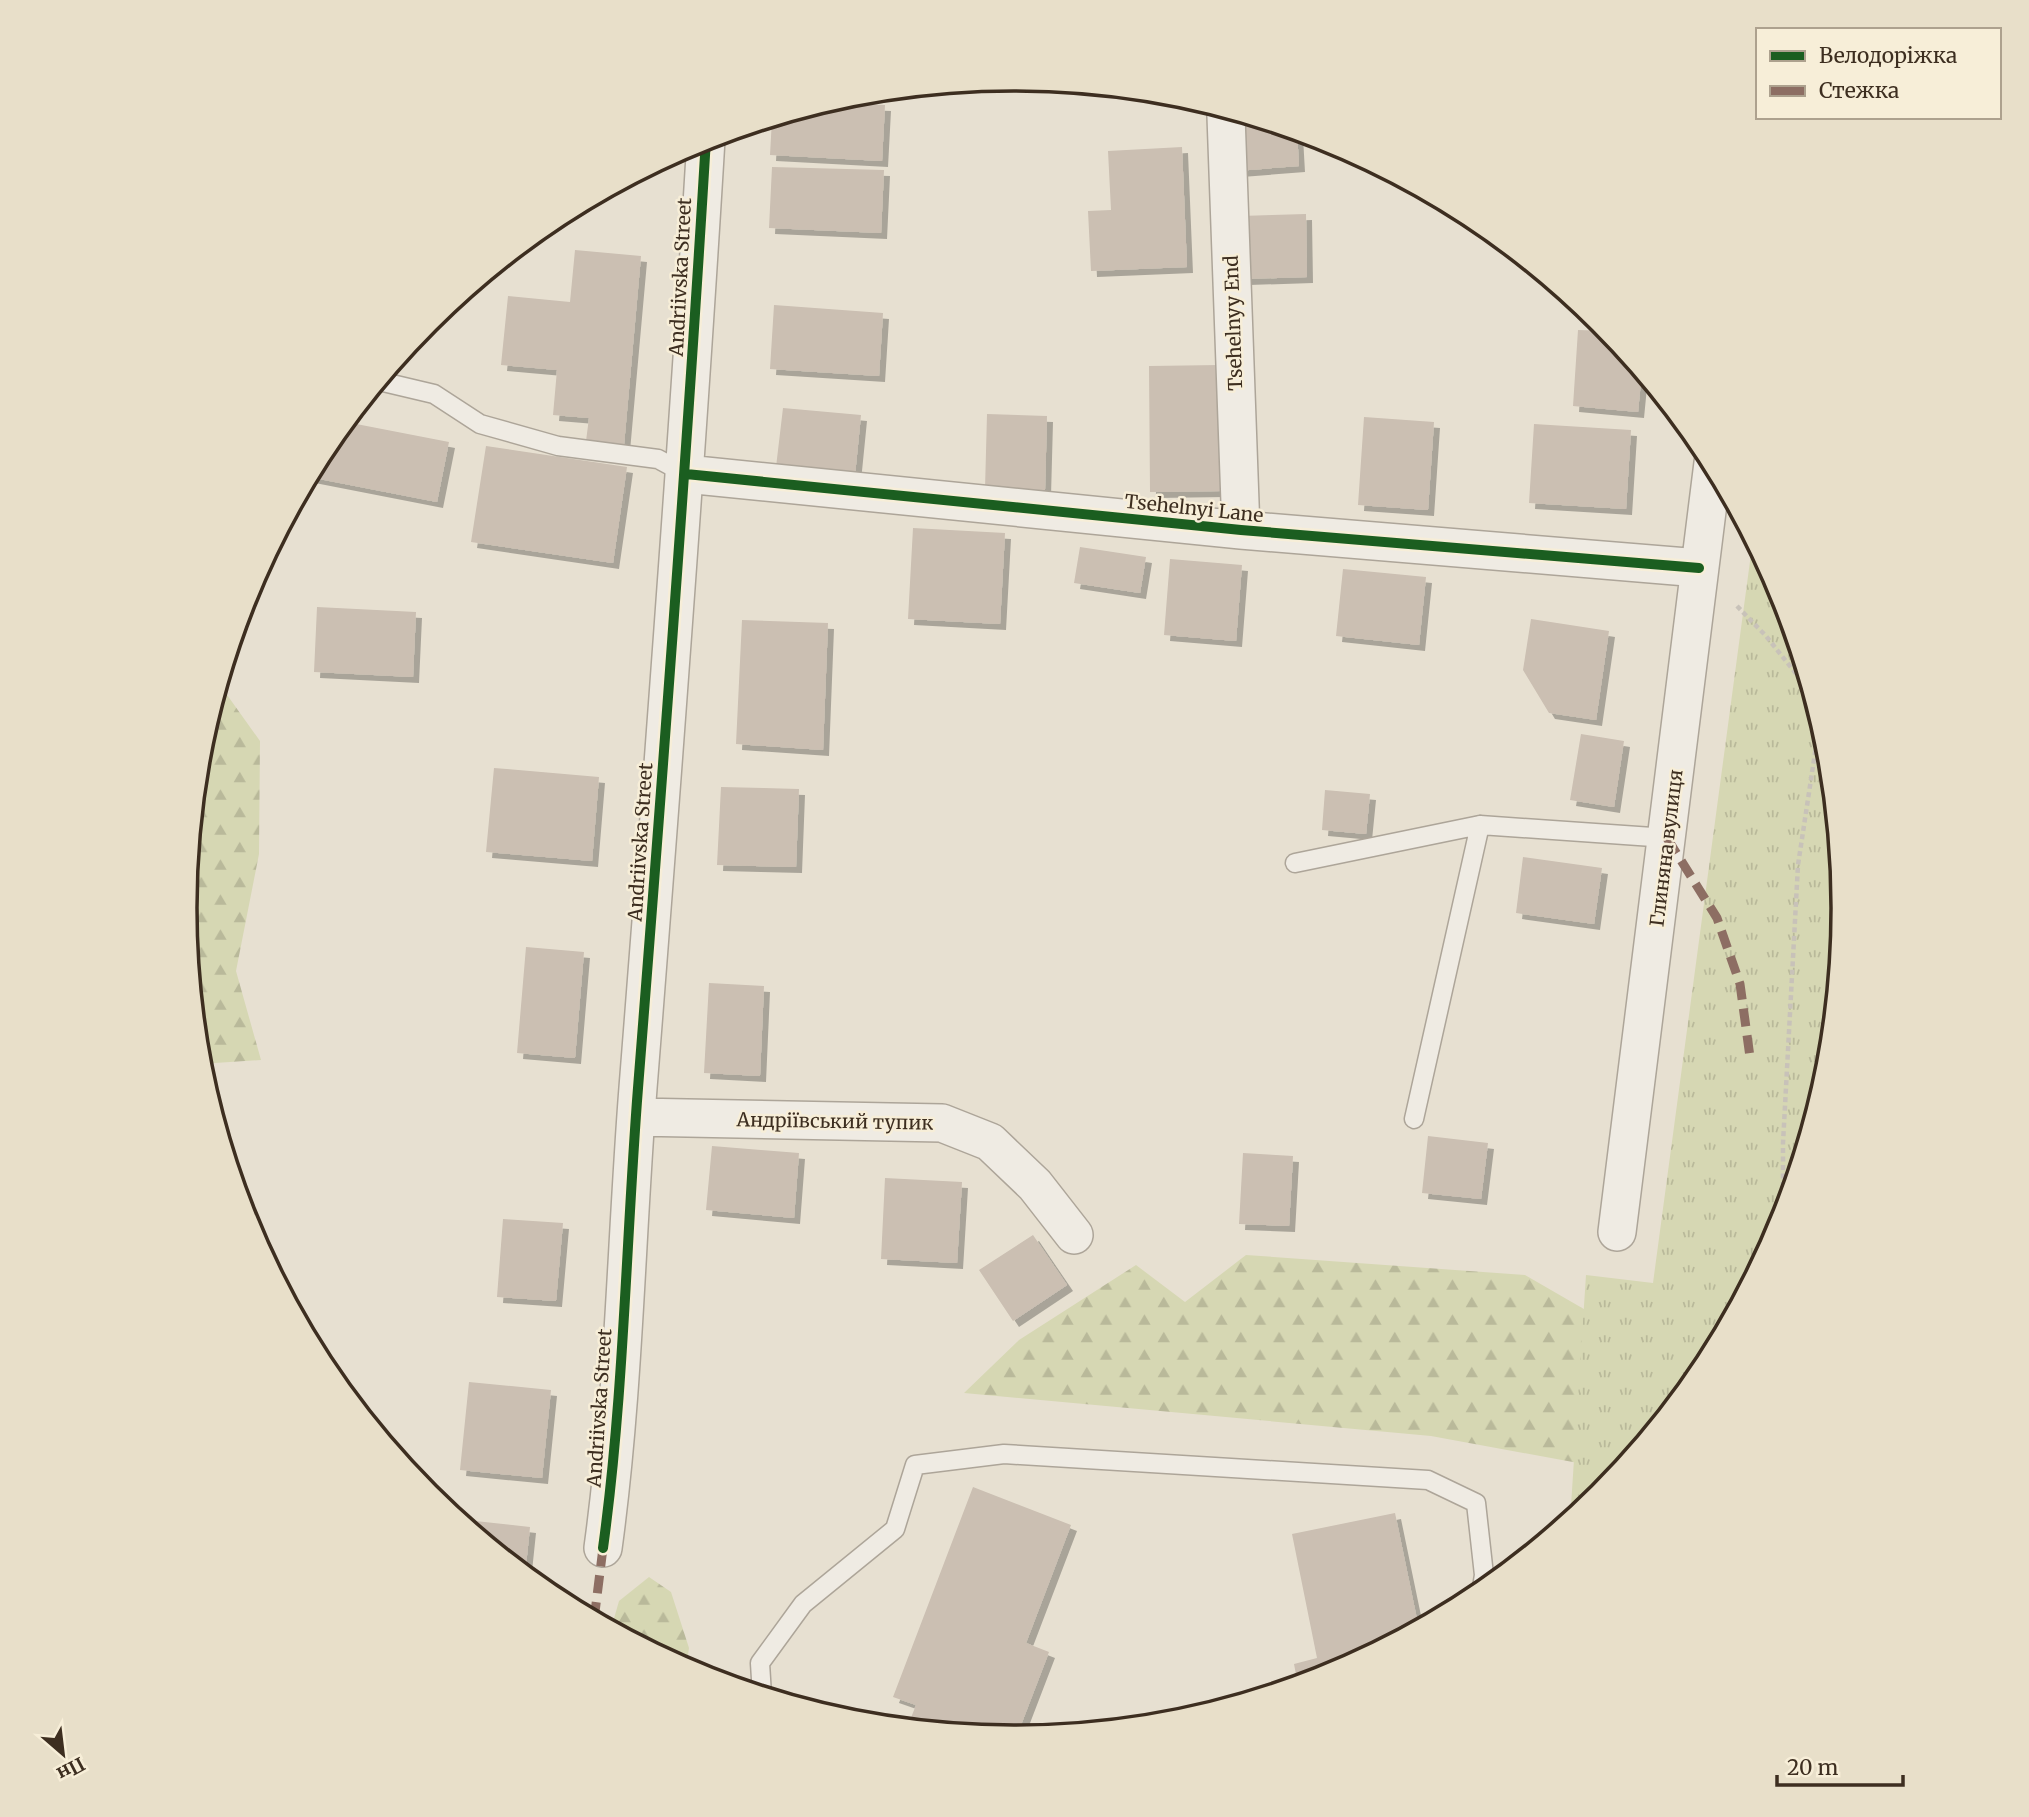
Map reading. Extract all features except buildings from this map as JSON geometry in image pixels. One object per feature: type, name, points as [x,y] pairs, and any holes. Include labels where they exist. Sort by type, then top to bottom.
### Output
[{"type":"street","name":"Tsehelnyy End","points":[[1226,119],[1241,530]]},
{"type":"street","name":"Andriivska Street","points":[[603,1548],[615,1458],[636,1117],[686,474],[705,152]]},
{"type":"street","name":"Tsehelnyi Lane","points":[[686,474],[1241,530],[1699,568]]},
{"type":"street","name":"Глиняна вулиця","points":[[1617,1232],[1711,481]]},
{"type":"street","name":"Андріївський тупик","points":[[636,1117],[942,1123],[990,1142],[1034,1185],[1073,1236]]},
{"type":"lane","points":[[388,383],[434,394],[480,424],[558,446],[658,459],[686,474]]},
{"type":"lane","points":[[1295,863],[1480,825],[1667,838]]},
{"type":"lane","points":[[1414,1119],[1480,825]]},
{"type":"lane","points":[[761,1686],[760,1663],[803,1604],[895,1529],[915,1465],[1004,1454],[1428,1480],[1476,1503],[1482,1578]]},
{"type":"path","points":[[1699,568],[1766,636],[1798,676]]},
{"type":"path","points":[[1783,1187],[1798,865],[1816,748]]},
{"type":"green space","points":[[1751,554],[1789,646],[1816,749],[1825,802],[1832,908],[1825,1015],[1816,1068],[1789,1171],[1748,1270],[1722,1317],[1663,1406],[1629,1448],[1571,1507],[1586,1275],[1653,1283]]},
{"type":"green space","points":[[226,693],[260,741],[259,854],[236,971],[261,1060],[212,1063],[204,1015],[197,908],[199,855],[204,802]]},
{"type":"green space","points":[[1246,1255],[1525,1275],[1615,1327],[1603,1477],[1596,1483],[1589,1465],[1431,1436],[964,1393],[1019,1340],[1136,1265],[1185,1302]]},
{"type":"green space","points":[[649,1577],[671,1592],[689,1648],[688,1658],[614,1620],[619,1601]]},
{"type":"marked path","points":[[1667,838],[1717,918],[1740,984],[1750,1057]]},
{"type":"marked path","points":[[595,1609],[603,1548]]},
{"type":"cycle path","points":[[603,1548],[616,1433],[705,152]]},
{"type":"cycle path","points":[[686,474],[1241,530],[1699,568]]}]
